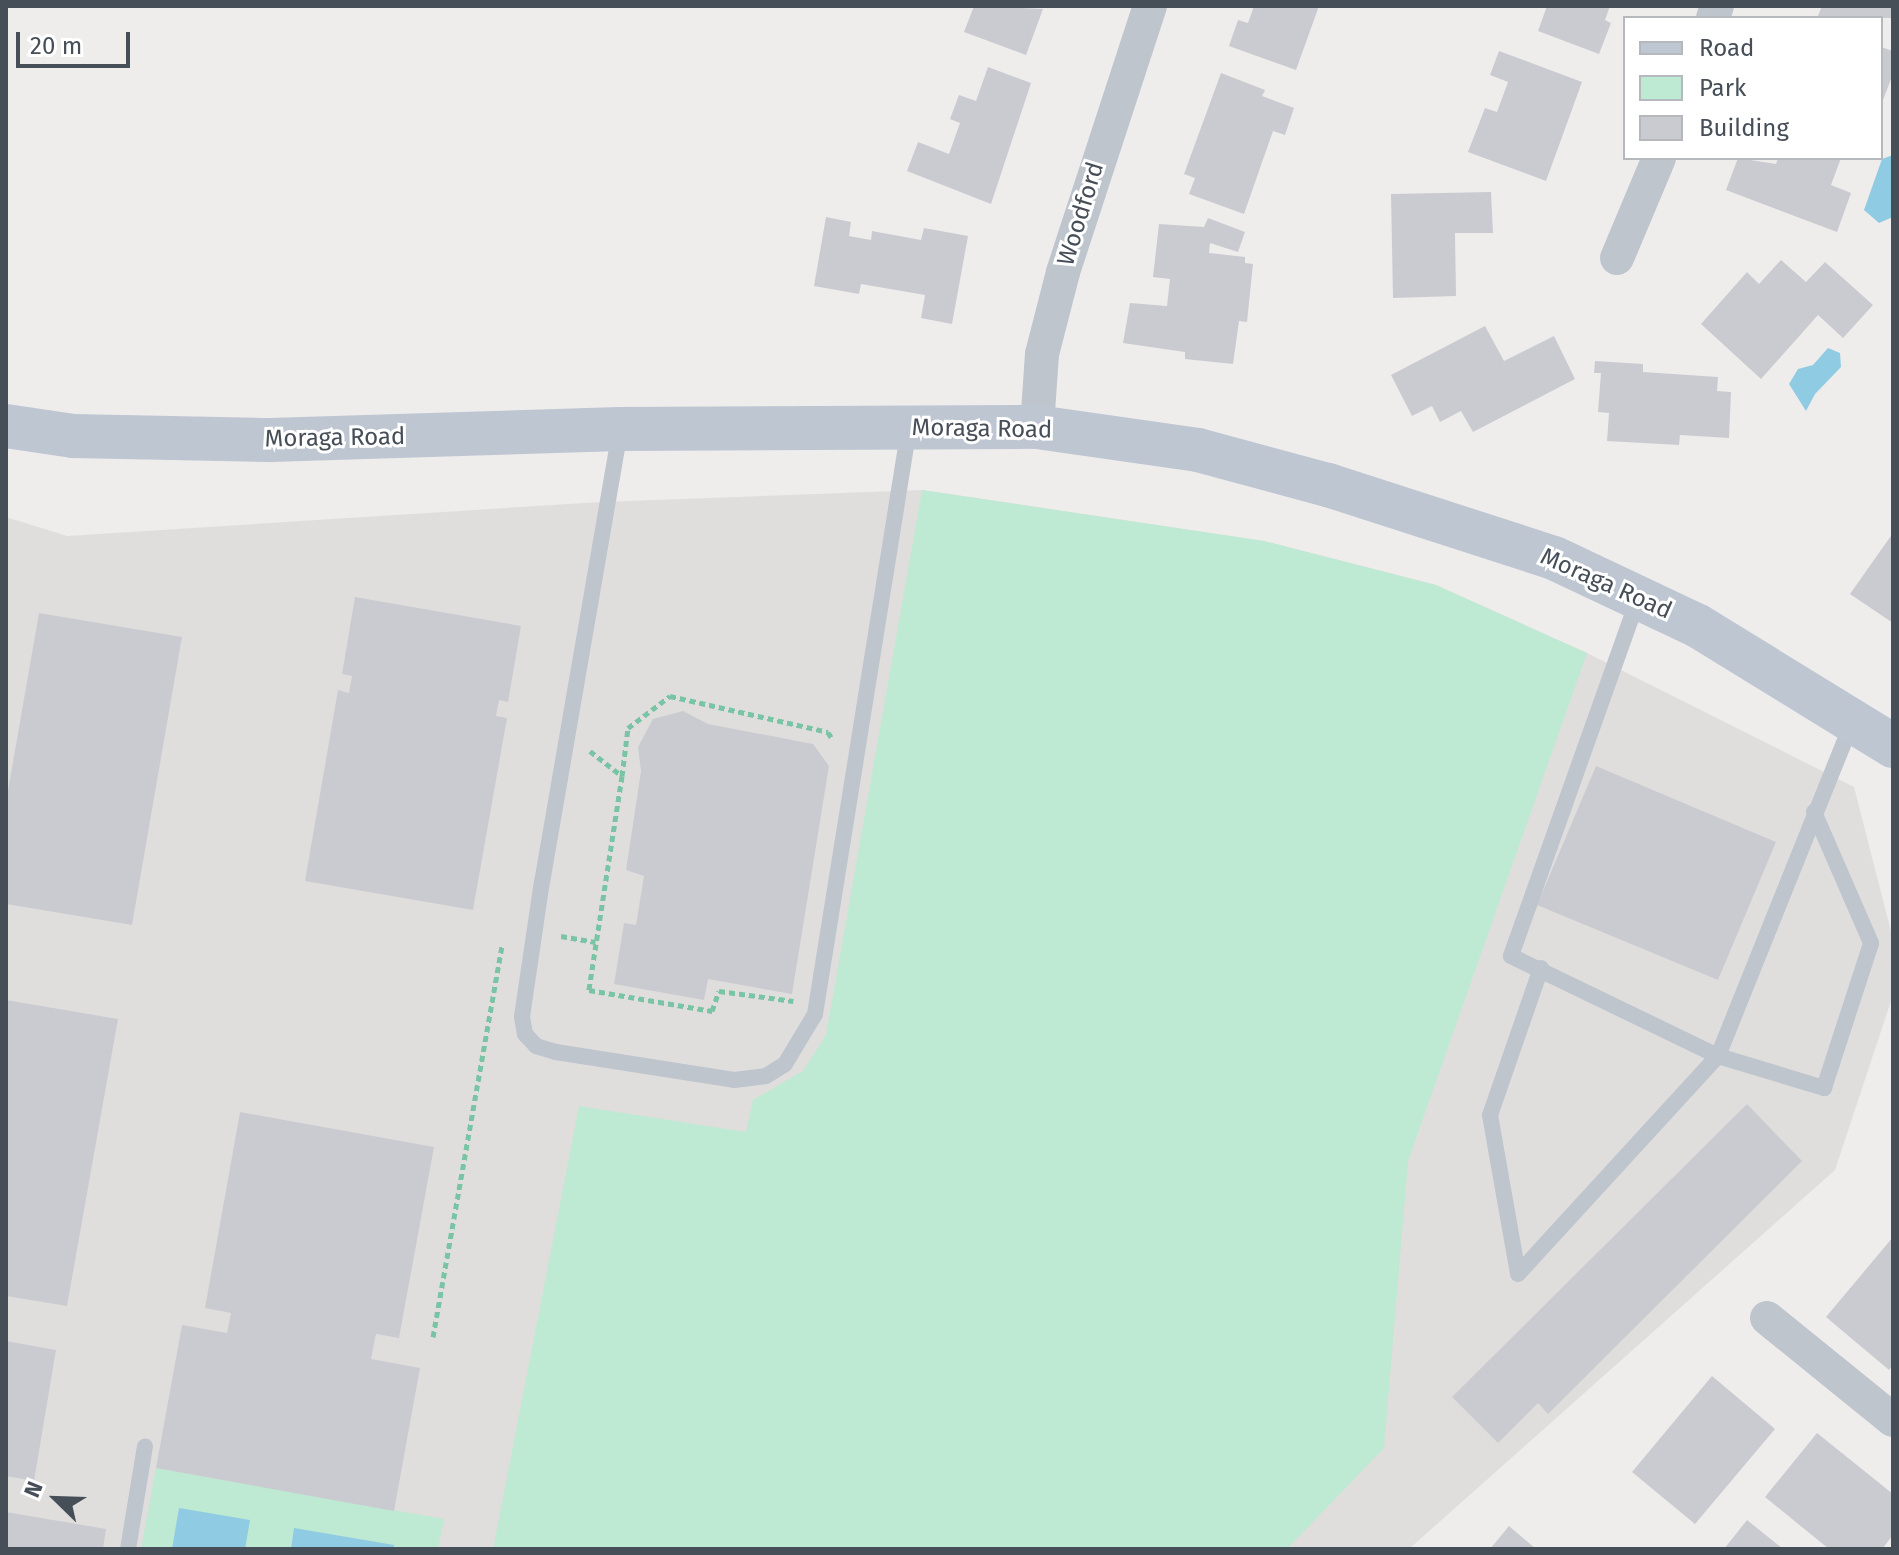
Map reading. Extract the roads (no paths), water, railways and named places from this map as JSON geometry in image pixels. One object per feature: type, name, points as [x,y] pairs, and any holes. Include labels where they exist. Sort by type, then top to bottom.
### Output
[{"type":"main road","name":"Moraga Road","points":[[6,426],[73,436],[270,440],[620,429],[1037,427],[1198,450],[1328,485],[1554,558],[1698,626],[1893,746]]},
{"type":"street","name":"Woodford","points":[[1037,427],[1042,354],[1063,272],[1150,6]]},
{"type":"street","points":[[1617,258],[1658,160]]},
{"type":"street","points":[[1767,1318],[1893,1420]]},
{"type":"lane","points":[[620,429],[570,734],[542,881],[522,1017],[525,1034],[536,1046],[556,1052],[734,1080],[766,1076],[796,1051],[815,1014],[909,427]]},
{"type":"lane","points":[[1638,598],[1511,956],[1718,1056],[1824,1088],[1871,943],[1814,812]]},
{"type":"lane","points":[[1541,968],[1490,1115],[1518,1274],[1718,1056],[1853,721]]},
{"type":"lane","points":[[128,1549],[145,1446]]},
{"type":"water","points":[[1893,155],[1893,217],[1879,223],[1864,210],[1883,159]]},
{"type":"water","points":[[1828,348],[1840,353],[1841,367],[1815,394],[1806,411],[1789,384],[1798,369],[1813,365]]},
{"type":"water","points":[[179,1508],[250,1520],[245,1549],[172,1549]]},
{"type":"water","points":[[294,1528],[394,1545],[393,1549],[291,1549]]}]
